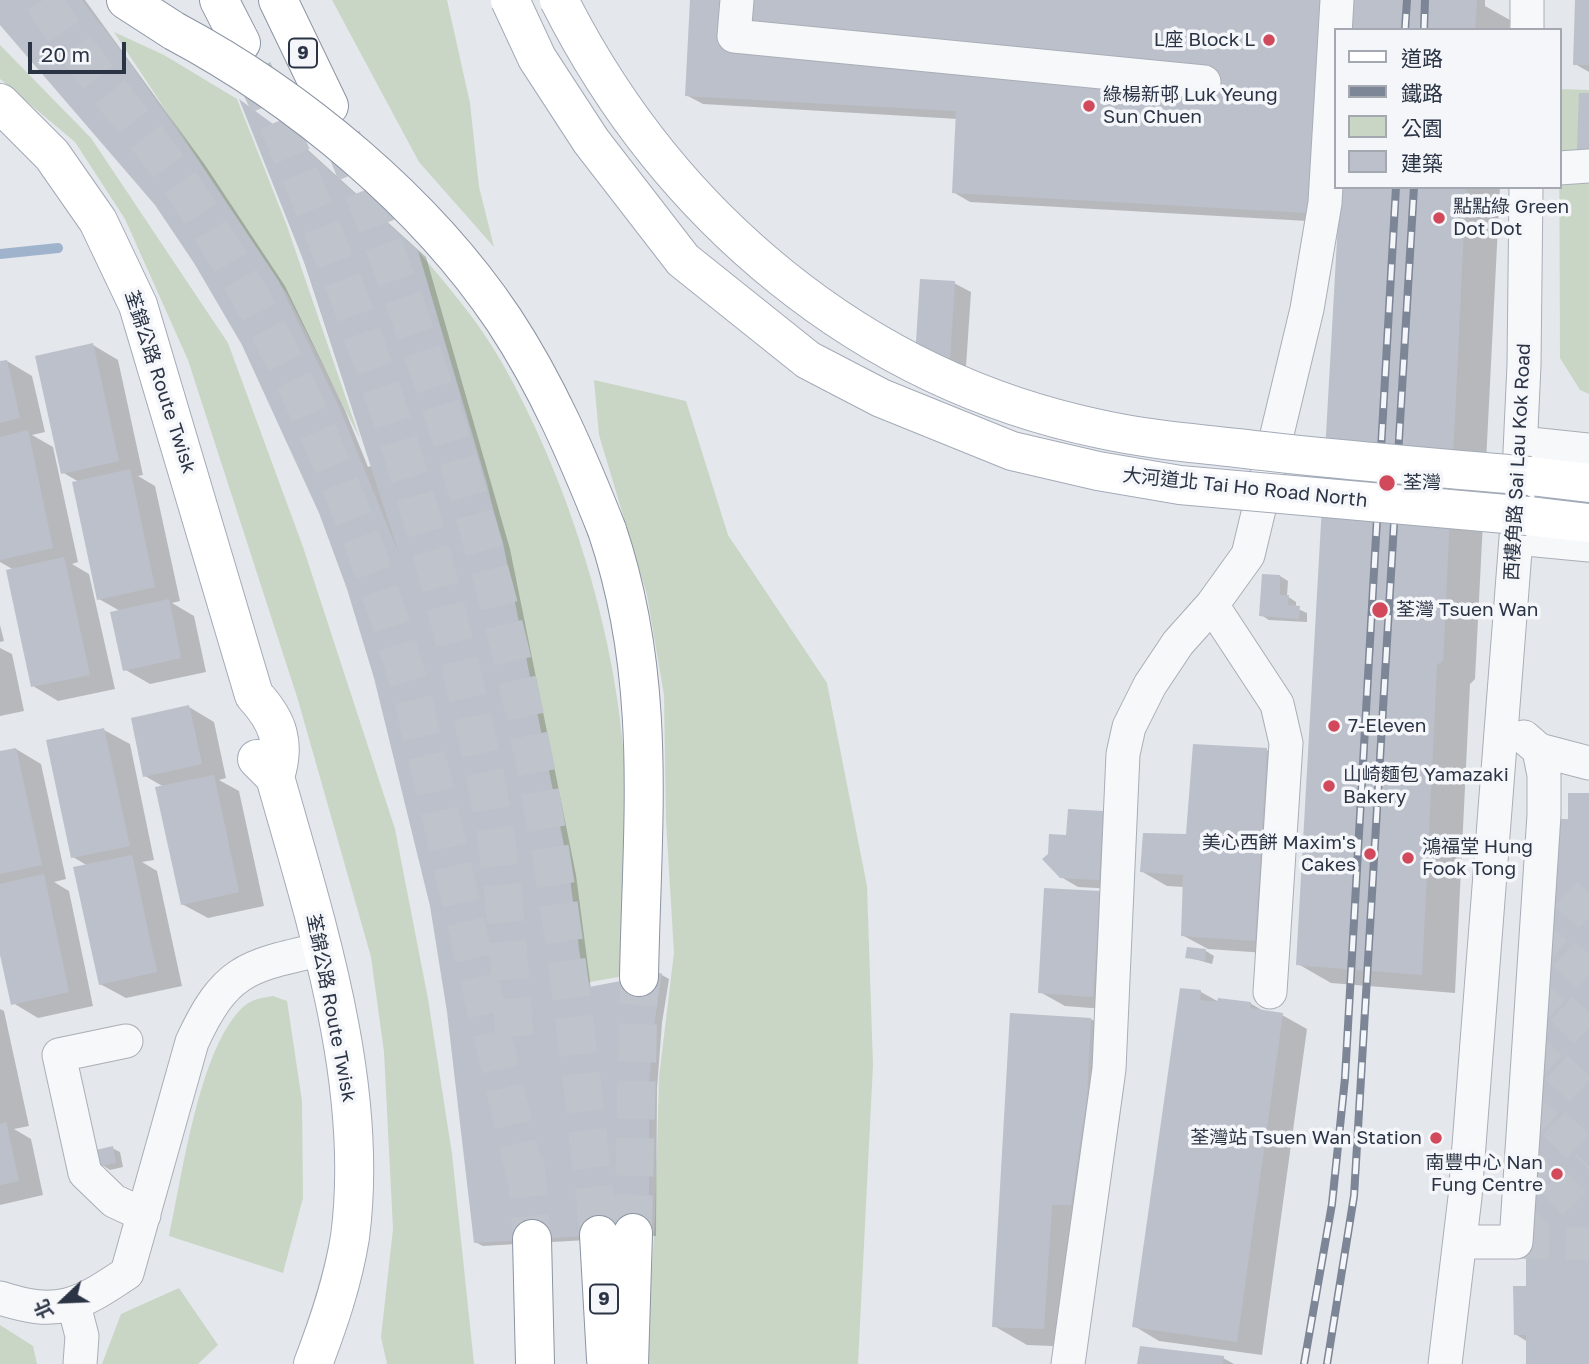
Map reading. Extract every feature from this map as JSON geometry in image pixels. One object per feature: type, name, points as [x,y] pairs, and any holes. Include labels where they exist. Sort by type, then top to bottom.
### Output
[{"type":"main road","points":[[126,0],[286,102],[392,191],[446,244],[503,319],[532,367],[572,444],[607,530],[632,622],[643,701],[645,744],[639,977]]},
{"type":"main road","points":[[219,0],[241,43]]},
{"type":"main road","name":"9","points":[[278,0],[329,106]]},
{"type":"main road","name":"大河道北 Tai Ho Road North","points":[[510,0],[537,58],[590,142],[683,260],[808,360],[881,398],[1012,451],[1098,471],[1180,485],[1589,523]]},
{"type":"main road","name":"大河道北 Tai Ho Road North","points":[[559,0],[597,67],[661,160],[729,234],[795,290],[853,331],[941,377],[1021,409],[1142,438],[1589,484]]},
{"type":"main road","name":"荃錦公路 Route Twisk","points":[[0,103],[52,155],[99,221],[138,305],[254,695],[271,714],[283,754],[275,778],[323,949],[351,1102],[353,1173],[350,1234],[342,1276],[313,1364]]},
{"type":"main road","name":"9","points":[[607,1364],[616,1234],[629,1364]]},
{"type":"main road","points":[[532,1239],[535,1364]]},
{"type":"street","points":[[737,0],[734,36],[1204,82]]},
{"type":"street","points":[[1335,28],[1337,0]]},
{"type":"street","points":[[1527,0],[1527,28]]},
{"type":"street","points":[[1068,1364],[1109,1069],[1123,754],[1129,727],[1150,685],[1178,643],[1212,605],[1248,555],[1307,309],[1325,203],[1334,51]]},
{"type":"street","points":[[1561,168],[1589,166]]},
{"type":"street","name":"西樓角路 Sai Lau Kok Road","points":[[1445,1364],[1461,1242],[1516,538],[1521,443],[1526,189]]},
{"type":"street","points":[[1521,443],[1589,450]]},
{"type":"street","points":[[1516,538],[1589,545]]},
{"type":"street","points":[[1212,605],[1277,704],[1286,743],[1270,992]]},
{"type":"street","points":[[1503,710],[1518,732],[1539,750],[1589,763]]},
{"type":"street","points":[[1461,1242],[1516,1242],[1544,815],[1544,775],[1539,750]]},
{"type":"street","points":[[0,1298],[29,1307],[53,1309],[74,1305],[127,1273],[192,1042],[207,1009],[225,985],[264,963],[323,949]]},
{"type":"street","points":[[127,1041],[59,1055],[85,1173],[114,1201],[144,1215]]},
{"type":"street","points":[[74,1305],[82,1336],[80,1364]]},
{"type":"green space","points":[[332,0],[447,0],[470,103],[479,187],[494,247],[419,162]]},
{"type":"green space","points":[[114,32],[164,55],[237,99],[287,226],[360,439],[287,294]]},
{"type":"green space","points":[[0,45],[91,138],[228,343],[303,547],[395,829],[428,999],[452,1154],[474,1364],[387,1364],[381,1337],[393,1229],[384,1052],[371,957],[298,700],[188,360],[125,219],[75,142],[0,79]]},
{"type":"green space","points":[[1561,89],[1589,90],[1589,394],[1580,390],[1560,358]]},
{"type":"green space","points":[[418,251],[473,318],[501,361],[547,453],[583,553],[610,656],[619,708],[624,758],[629,975],[585,983],[516,609],[487,483]]},
{"type":"green space","points":[[594,380],[686,401],[728,535],[827,683],[867,886],[873,1065],[858,1364],[645,1364],[655,1221],[659,1077],[674,953],[666,821],[664,695],[647,595],[599,435]]},
{"type":"green space","points":[[273,996],[287,1001],[302,1101],[303,1198],[283,1273],[169,1236],[194,1115],[215,1052],[228,1026],[243,1007],[261,998]]},
{"type":"green space","points":[[179,1288],[218,1345],[198,1364],[102,1364],[121,1314]]},
{"type":"green space","points":[[0,1325],[33,1346],[37,1364],[0,1364]]},
{"type":"building","points":[[0,0],[82,0],[124,55],[278,280],[338,405],[400,557],[308,272],[239,99],[299,143],[418,251],[503,543],[569,870],[584,988],[662,973],[649,1083],[649,1232],[474,1243],[447,1012],[430,906],[374,678],[347,589],[319,513],[242,345],[194,263],[155,205],[0,25]]},
{"type":"building","name":"綠楊新邨 Luk Yeung Sun Chuen","points":[[690,0],[1324,0],[1324,13],[1320,12],[1308,213],[952,193],[956,111],[685,96]]},
{"type":"building","points":[[1351,0],[1477,0],[1475,28],[1349,28]]},
{"type":"building","points":[[1575,0],[1589,0],[1589,65],[1573,65]]},
{"type":"building","points":[[1579,93],[1589,93],[1589,179],[1576,176]]},
{"type":"building","name":"荃灣 Tsuen Wan","points":[[1340,189],[1466,189],[1443,660],[1437,665],[1422,975],[1296,965]]},
{"type":"building","points":[[920,279],[955,281],[950,359],[915,357]]},
{"type":"building","points":[[93,343],[119,461],[61,474],[35,356]]},
{"type":"building","points":[[7,360],[20,418],[0,423],[0,361]]},
{"type":"building","points":[[28,430],[53,548],[0,560],[0,437]]},
{"type":"building","points":[[130,469],[155,587],[97,600],[72,482]]},
{"type":"building","points":[[64,557],[90,675],[31,687],[6,570]]},
{"type":"building","points":[[1262,574],[1280,575],[1280,595],[1289,595],[1288,605],[1300,606],[1299,619],[1259,616]]},
{"type":"building","points":[[169,599],[181,658],[123,671],[110,612]]},
{"type":"building","points":[[189,705],[202,764],[143,777],[131,718]]},
{"type":"building","points":[[104,728],[130,846],[71,858],[46,740]]},
{"type":"building","points":[[1193,744],[1267,748],[1255,941],[1181,936],[1183,875],[1140,872],[1143,833],[1186,834]]},
{"type":"building","points":[[16,748],[42,865],[0,874],[0,751]]},
{"type":"building","points":[[214,775],[239,892],[181,905],[155,787]]},
{"type":"building","name":"南豐中心 Nan Fung Centre","points":[[1568,793],[1589,793],[1589,1364],[1526,1364],[1526,1335],[1514,1335],[1513,1286],[1526,1286],[1526,819],[1568,819]]},
{"type":"building","points":[[1068,809],[1103,811],[1099,880],[1060,878],[1042,859],[1048,854],[1049,834],[1066,835]]},
{"type":"building","points":[[132,855],[157,972],[99,985],[73,867]]},
{"type":"building","points":[[44,874],[69,992],[11,1005],[0,955],[0,884]]},
{"type":"building","points":[[1044,888],[1100,891],[1093,997],[1038,993]]},
{"type":"building","points":[[1187,947],[1206,949],[1205,961],[1185,958]]},
{"type":"building","points":[[1180,988],[1201,990],[1200,1000],[1217,1002],[1218,998],[1251,1002],[1250,1008],[1283,1013],[1237,1342],[1132,1327]]},
{"type":"building","points":[[1010,1013],[1091,1018],[1087,1096],[1071,1205],[1052,1205],[1044,1329],[992,1327]]},
{"type":"building","points":[[6,1122],[19,1181],[0,1185],[0,1124]]},
{"type":"building","points":[[113,1146],[116,1163],[100,1166],[96,1150]]},
{"type":"building","points":[[1140,1346],[1224,1356],[1223,1364],[1137,1364]]},
{"type":"waterway","points":[[0,254],[58,248]]},
{"type":"tunnel","points":[[43,0],[76,48],[166,163],[221,246],[288,368],[345,496],[392,627],[412,694],[527,1183]]},
{"type":"tunnel","points":[[253,70],[316,213],[371,358],[396,432],[439,581],[475,727],[493,820],[503,896],[516,1054]]},
{"type":"tunnel","points":[[342,138],[416,333],[438,399],[479,532],[514,667],[555,878],[599,1235]]},
{"type":"tunnel","points":[[1533,954],[1589,893]]},
{"type":"tunnel","points":[[1530,1013],[1589,952]]},
{"type":"tunnel","points":[[633,1233],[639,977]]},
{"type":"tunnel","points":[[1527,1068],[1589,1004]]},
{"type":"tunnel","points":[[1523,1127],[1589,1057]]},
{"type":"tunnel","points":[[1520,1183],[1589,1111]]},
{"type":"tunnel","points":[[525,1159],[532,1239]]},
{"type":"tunnel","points":[[1516,1239],[1589,1166]]},
{"type":"tunnel","points":[[1516,1242],[1589,1244]]},
{"type":"railway","points":[[1405,28],[1407,0]]},
{"type":"railway","points":[[1424,28],[1425,0]]},
{"type":"railway","points":[[1304,1364],[1332,1204],[1345,1078],[1396,189]]},
{"type":"railway","points":[[1327,1364],[1354,1196],[1414,189]]},
{"type":"place","name":"L座 Block L","points":[[1269,40]]},
{"type":"place","name":"綠楊新邨 Luk Yeung Sun Chuen","points":[[1089,106]]},
{"type":"place","name":"點點綠 Green Dot Dot","points":[[1439,218]]},
{"type":"place","name":"荃灣","points":[[1387,483]]},
{"type":"place","name":"荃灣 Tsuen Wan","points":[[1380,610]]},
{"type":"place","name":"7-Eleven","points":[[1334,726]]},
{"type":"place","name":"山崎麵包 Yamazaki Bakery","points":[[1329,786]]},
{"type":"place","name":"美心西餅 Maxim's Cakes","points":[[1370,854]]},
{"type":"place","name":"鴻福堂 Hung Fook Tong","points":[[1408,858]]},
{"type":"place","name":"荃灣站 Tsuen Wan Station","points":[[1436,1138]]},
{"type":"place","name":"南豐中心 Nan Fung Centre","points":[[1557,1174]]}]
